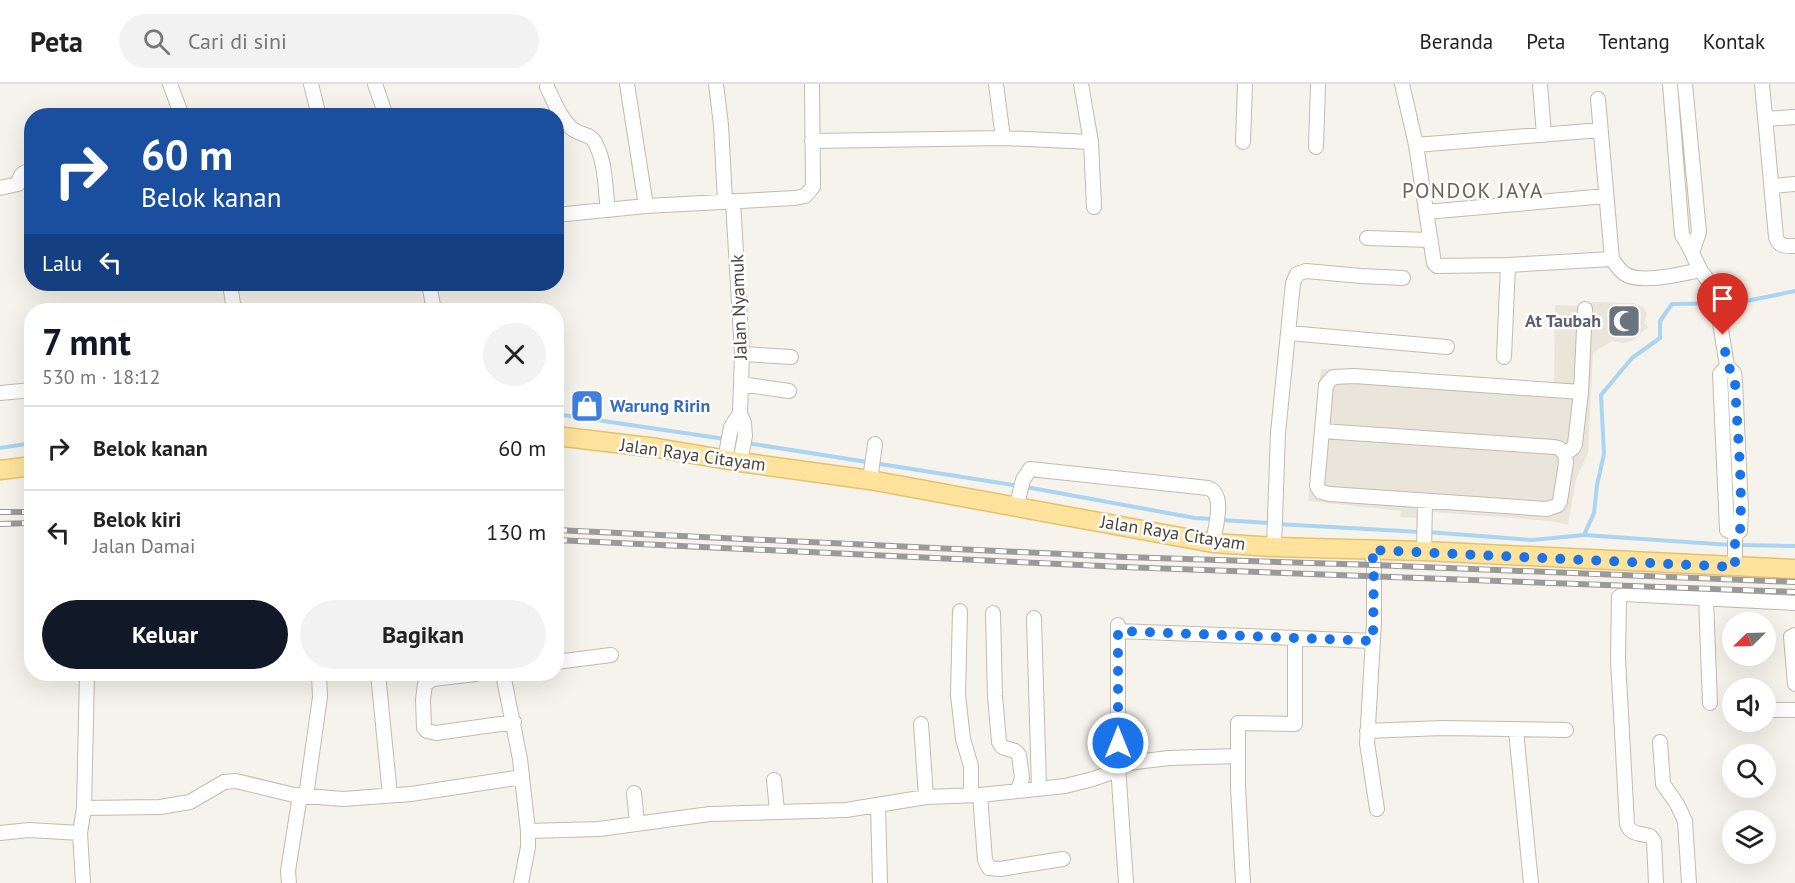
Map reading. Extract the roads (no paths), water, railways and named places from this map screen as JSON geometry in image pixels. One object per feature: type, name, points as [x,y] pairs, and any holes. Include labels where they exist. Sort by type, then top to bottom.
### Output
[{"type":"main road","name":"Jalan Raya Citayam","points":[[564,437],[733,455],[870,475],[1020,493],[1214,534],[1371,550],[1424,544],[1735,562],[1795,569]]},
{"type":"main road","points":[[0,470],[24,467]]},
{"type":"street","points":[[170,84],[179,108]]},
{"type":"street","points":[[311,84],[317,108]]},
{"type":"street","points":[[375,84],[383,108]]},
{"type":"street","points":[[627,84],[645,206]]},
{"type":"street","name":"Jalan Nyamuk","points":[[716,84],[742,354],[740,413],[745,436],[733,455]]},
{"type":"street","points":[[564,213],[645,206],[795,198],[811,192],[813,187],[813,84]]},
{"type":"street","points":[[996,84],[1003,138]]},
{"type":"street","points":[[1082,84],[1090,142],[1094,207]]},
{"type":"street","points":[[1244,142],[1245,84]]},
{"type":"street","points":[[1316,147],[1318,84]]},
{"type":"street","points":[[1402,84],[1416,146],[1434,263],[1440,267],[1612,259]]},
{"type":"street","points":[[1540,84],[1544,135]]},
{"type":"street","points":[[1670,84],[1682,235],[1693,250],[1700,270],[1715,292],[1727,366],[1734,373],[1741,510],[1740,531],[1735,537],[1735,562]]},
{"type":"street","points":[[1685,84],[1699,232],[1693,250]]},
{"type":"street","points":[[1762,84],[1778,243],[1782,246],[1795,246]]},
{"type":"street","points":[[547,87],[558,108]]},
{"type":"street","points":[[1598,99],[1612,259],[1626,275],[1639,279],[1700,270]]},
{"type":"street","points":[[1765,119],[1795,117]]},
{"type":"street","points":[[564,118],[575,131],[590,136],[594,140],[602,165],[608,210]]},
{"type":"street","points":[[1416,146],[1600,130]]},
{"type":"street","points":[[813,141],[1003,138],[1090,142]]},
{"type":"street","points":[[0,188],[18,184],[24,172]]},
{"type":"street","points":[[1772,186],[1795,184]]},
{"type":"street","points":[[1426,212],[1606,195]]},
{"type":"street","points":[[1367,238],[1429,240]]},
{"type":"street","points":[[1504,357],[1508,265]]},
{"type":"street","points":[[1275,540],[1278,434],[1293,283],[1297,274],[1306,271],[1403,278]]},
{"type":"street","points":[[1565,454],[1575,444],[1581,392],[1585,309]]},
{"type":"street","points":[[1289,333],[1447,347]]},
{"type":"street","points":[[742,354],[791,357]]},
{"type":"street","points":[[1322,431],[1558,448],[1565,454],[1566,463],[1560,501],[1553,508],[1547,509],[1425,507],[1321,492],[1317,486],[1317,478],[1326,385],[1333,376],[1339,375],[1581,392]]},
{"type":"street","points":[[741,384],[789,391]]},
{"type":"street","points":[[0,393],[24,391]]},
{"type":"street","name":"Jalan Nyamuk","points":[[733,455],[730,431],[740,413]]},
{"type":"street","points":[[870,475],[875,449]]},
{"type":"street","points":[[1020,493],[1027,471],[1036,469],[1213,489],[1218,504],[1214,534]]},
{"type":"street","points":[[1424,544],[1425,507]]},
{"type":"street","points":[[1371,550],[1374,564],[1373,641],[1367,743],[1377,809]]},
{"type":"street","points":[[1656,883],[1654,841],[1650,836],[1628,830],[1627,824],[1618,659],[1619,597],[1624,594],[1795,603]]},
{"type":"street","points":[[1706,598],[1710,703]]},
{"type":"street","points":[[960,611],[959,707],[963,739],[971,766],[985,860],[990,868],[1000,869],[1063,859]]},
{"type":"street","points":[[993,613],[995,696],[999,742],[1002,747],[1015,751],[1019,755],[1022,778],[1018,790]]},
{"type":"street","points":[[1034,618],[1039,788]]},
{"type":"street","points":[[1126,883],[1118,766],[1118,628],[1373,641]]},
{"type":"street","points":[[1795,635],[1791,638],[1795,684]]},
{"type":"street","points":[[1243,883],[1238,786],[1238,723],[1295,724],[1295,638]]},
{"type":"street","points":[[564,661],[611,655]]},
{"type":"street","points":[[83,883],[80,833],[84,808],[87,681]]},
{"type":"street","points":[[289,877],[320,697],[319,681]]},
{"type":"street","points":[[379,681],[390,795]]},
{"type":"street","points":[[428,681],[423,690],[423,724],[427,731],[436,733],[514,722]]},
{"type":"street","points":[[505,681],[514,722],[528,831],[528,847],[522,878]]},
{"type":"street","points":[[1776,710],[1795,710]]},
{"type":"street","points":[[921,724],[926,797]]},
{"type":"street","points":[[1367,731],[1442,728],[1516,731],[1566,730]]},
{"type":"street","points":[[1516,731],[1532,883]]},
{"type":"street","points":[[1659,742],[1661,779],[1666,790],[1684,814],[1689,883]]},
{"type":"street","points":[[528,831],[599,829],[710,814],[846,810],[926,797],[975,795],[1065,786],[1093,779],[1107,774],[1118,766],[1135,762],[1169,758],[1238,756]]},
{"type":"street","points":[[84,808],[160,807],[190,802],[224,782],[236,781],[303,796],[343,799],[522,777]]},
{"type":"street","points":[[774,780],[777,811]]},
{"type":"street","points":[[634,793],[637,823]]},
{"type":"street","points":[[878,805],[880,883]]},
{"type":"street","points":[[0,833],[29,830],[80,833]]},
{"type":"waterway","points":[[1584,535],[1594,513],[1604,454],[1601,395],[1632,358],[1660,338],[1660,321],[1672,304],[1737,303],[1795,291]]},
{"type":"waterway","points":[[564,415],[725,439]]},
{"type":"waterway","points":[[747,443],[1019,486]]},
{"type":"waterway","points":[[0,448],[24,444]]},
{"type":"waterway","points":[[1026,487],[1195,518],[1213,519]]},
{"type":"waterway","points":[[1221,520],[1270,523]]},
{"type":"waterway","points":[[1278,524],[1420,532]]},
{"type":"waterway","points":[[1428,532],[1532,540],[1584,535],[1731,545]]},
{"type":"waterway","points":[[1739,545],[1795,546]]},
{"type":"railway","points":[[0,512],[24,512]]},
{"type":"railway","points":[[0,524],[24,523]]},
{"type":"railway","points":[[564,530],[1124,557],[1795,582]]},
{"type":"railway","points":[[564,540],[1123,567],[1795,592]]},
{"type":"place","name":"At Taubah","points":[[1624,321]]},
{"type":"place","name":"Warung Ririn","points":[[587,406]]},
{"type":"district","name":"PONDOK JAYA","points":[[1473,191]]}]
